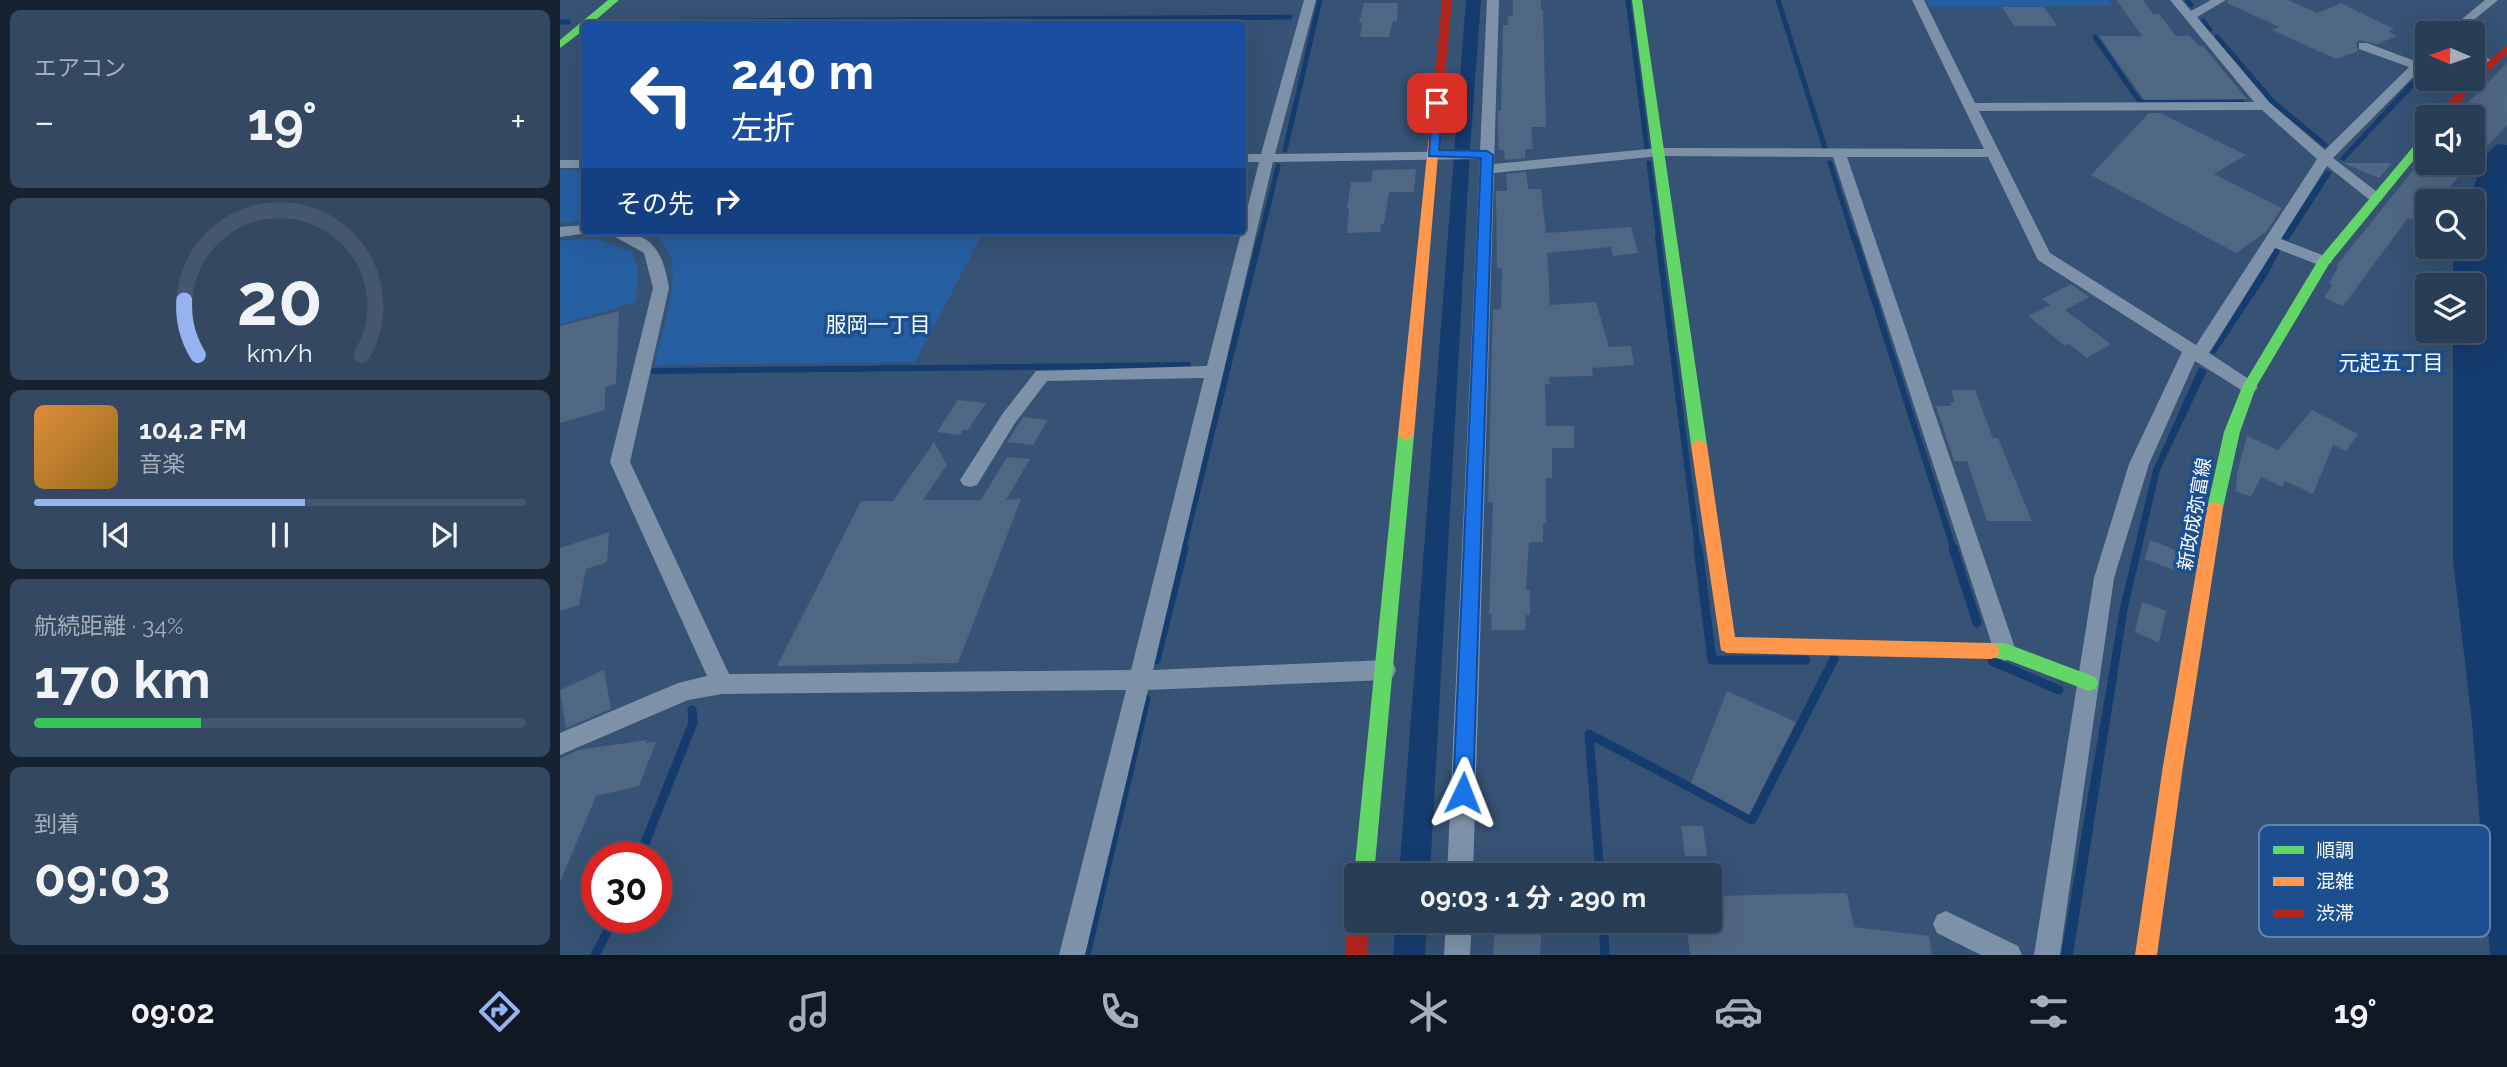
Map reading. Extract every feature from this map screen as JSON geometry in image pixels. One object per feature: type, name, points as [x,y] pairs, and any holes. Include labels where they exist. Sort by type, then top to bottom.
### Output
[{"type":"street","points":[[589,21],[614,0]]},
{"type":"street","points":[[1072,955],[1268,158],[1310,0]]},
{"type":"street","points":[[1365,863],[1436,155],[1447,0]]},
{"type":"street","points":[[1460,863],[1484,159],[1493,0]]},
{"type":"street","points":[[1637,0],[1727,645],[2005,651],[2089,682]]},
{"type":"street","points":[[1918,0],[2044,256],[2249,387]]},
{"type":"street","points":[[2176,0],[2265,106],[2376,198]]},
{"type":"street","points":[[2189,17],[2220,0]]},
{"type":"street","points":[[2466,21],[2492,0]]},
{"type":"street","points":[[560,46],[581,28]]},
{"type":"street","points":[[2363,46],[2415,61]]},
{"type":"street","points":[[2485,68],[2507,48]]},
{"type":"street","points":[[2485,62],[2491,64]]},
{"type":"street","points":[[2047,955],[2108,565],[2139,464],[2195,354],[2273,241],[2325,158],[2415,73]]},
{"type":"street","points":[[1972,107],[2265,106]]},
{"type":"street","name":"新政成弥富線","points":[[2147,955],[2173,766],[2194,650],[2219,482],[2232,432],[2249,387],[2324,262],[2415,151]]},
{"type":"street","points":[[1246,158],[1436,155],[1484,159],[1659,152],[1994,153]]},
{"type":"street","points":[[1839,153],[2005,651]]},
{"type":"street","points":[[560,164],[581,164]]},
{"type":"street","points":[[560,232],[581,230]]},
{"type":"street","points":[[626,235],[650,247],[658,264],[661,288],[620,462],[722,684]]},
{"type":"street","points":[[2273,241],[2324,262]]},
{"type":"street","points":[[970,480],[1009,418],[1042,375],[1216,372]]},
{"type":"street","points":[[560,744],[686,690],[722,684],[1141,680],[1385,670]]},
{"type":"street","points":[[1946,924],[2009,955]]},
{"type":"street","points":[[1356,955],[1358,933]]},
{"type":"street","points":[[1457,955],[1458,933]]},
{"type":"shaded area","points":[[1466,0],[1481,0],[1470,148],[1431,863],[1400,863]]},
{"type":"shaded area","points":[[1926,0],[2108,0],[2113,6],[1930,7]]},
{"type":"shaded area","points":[[2415,77],[2415,86],[2344,161],[2339,159]]},
{"type":"shaded area","points":[[2497,144],[2507,145],[2507,955],[2490,955],[2490,825],[2480,825],[2472,722],[2453,560],[2453,343],[2485,343],[2485,273],[2453,273],[2453,259],[2485,259],[2485,189],[2472,189],[2477,180],[2475,175],[2485,175],[2485,156]]},
{"type":"shaded area","points":[[560,170],[581,170],[581,221],[560,223]]},
{"type":"shaded area","points":[[2326,170],[2332,172],[2288,241],[2281,238]]},
{"type":"shaded area","points":[[653,235],[982,235],[915,362],[655,365],[673,279],[670,255]]},
{"type":"shaded area","points":[[597,239],[632,252],[638,268],[636,302],[560,325],[560,240]]},
{"type":"shaded area","points":[[2276,247],[2281,249],[2267,276],[2215,354],[2210,353]]},
{"type":"shaded area","points":[[2199,367],[2207,371],[2160,470],[2128,607],[2073,955],[2061,955],[2120,608],[2153,470]]},
{"type":"shaded area","points":[[1395,933],[1426,933],[1425,955],[1393,955]]},
{"type":"building","points":[[1513,0],[1541,0],[1546,127],[1531,127],[1533,149],[1525,149],[1525,158],[1505,160],[1504,150],[1499,150],[1498,111],[1501,111],[1503,25],[1508,25],[1508,16],[1513,16]]},
{"type":"building","points":[[2116,0],[2143,0],[2153,14],[2159,14],[2176,36],[2190,36],[2199,46],[2203,46],[2247,99],[2144,100],[2099,36],[2142,36]]},
{"type":"building","points":[[2228,0],[2288,0],[2317,13],[2341,3],[2394,29],[2388,31],[2397,36],[2377,44],[2359,40],[2356,43],[2358,51],[2336,59],[2272,30],[2279,27],[2227,3]]},
{"type":"building","points":[[1364,3],[1398,3],[1397,21],[1393,21],[1389,37],[1360,37],[1362,23],[1359,23]]},
{"type":"building","points":[[2002,7],[2044,7],[2057,26],[2014,26]]},
{"type":"building","points":[[2507,63],[2507,125],[2485,148],[2485,105],[2466,105],[2480,91],[2485,91],[2485,85]]},
{"type":"building","points":[[2149,113],[2160,113],[2246,155],[2214,174],[2282,208],[2266,232],[2236,253],[2091,175]]},
{"type":"building","points":[[2343,163],[2392,163],[2379,178]]},
{"type":"building","points":[[2415,168],[2415,175],[2460,175],[2448,189],[2415,189],[2415,221],[2408,218],[2343,306],[2324,298],[2332,285],[2329,283],[2338,267],[2336,266]]},
{"type":"building","points":[[1416,169],[1414,192],[1389,192],[1384,224],[1381,224],[1380,232],[1347,233],[1351,182],[1371,182],[1373,170]]},
{"type":"building","points":[[1526,172],[1528,189],[1541,189],[1546,233],[1631,227],[1638,253],[1613,256],[1611,247],[1547,253],[1550,305],[1596,302],[1609,347],[1631,346],[1634,365],[1592,368],[1593,376],[1549,377],[1550,384],[1545,384],[1546,426],[1574,426],[1574,448],[1552,448],[1552,478],[1546,478],[1546,523],[1543,523],[1543,542],[1529,542],[1526,590],[1530,590],[1530,615],[1526,615],[1525,630],[1491,630],[1492,614],[1489,614],[1493,502],[1488,502],[1493,310],[1501,309],[1502,268],[1497,268],[1496,191],[1507,191],[1506,174]]},
{"type":"building","points":[[2071,284],[2089,297],[2065,310],[2111,344],[2087,358],[2069,344],[2065,346],[2028,316],[2050,305],[2042,299]]},
{"type":"building","points":[[619,311],[616,384],[605,387],[605,410],[560,423],[560,326]]},
{"type":"building","points":[[1951,390],[1975,390],[1993,438],[1998,438],[2032,521],[1987,521],[1967,461],[1954,461],[1936,406],[1952,406],[1950,402],[1955,402]]},
{"type":"building","points":[[958,400],[986,403],[968,430],[963,430],[960,435],[937,432]]},
{"type":"building","points":[[2312,410],[2358,434],[2346,451],[2333,445],[2313,494],[2285,481],[2282,487],[2261,477],[2251,497],[2236,491],[2237,473],[2247,436],[2278,450]]},
{"type":"building","points":[[1023,417],[1048,420],[1033,445],[1007,442]]},
{"type":"building","points":[[934,442],[947,465],[923,500],[981,500],[1007,457],[1030,459],[1006,500],[1021,499],[958,663],[777,666],[861,501],[893,501]]},
{"type":"building","points":[[609,532],[607,562],[586,569],[579,605],[560,611],[560,548]]},
{"type":"building","points":[[2150,540],[2183,553],[2179,572],[2145,559]]},
{"type":"building","points":[[2142,602],[2166,611],[2159,643],[2135,632]]},
{"type":"building","points":[[604,670],[611,709],[566,728],[560,690]]},
{"type":"building","points":[[1727,691],[1796,722],[1749,815],[1691,783]]},
{"type":"building","points":[[647,740],[646,743],[656,742],[639,786],[596,796],[560,882],[560,759],[578,750]]},
{"type":"building","points":[[1681,826],[1703,826],[1707,856],[1685,856]]},
{"type":"building","points":[[1847,893],[1854,927],[1929,936],[1932,955],[1690,955],[1687,933],[1722,933],[1722,896]]},
{"type":"building","points":[[1494,933],[1541,933],[1540,955],[1493,955]]},
{"type":"waterway","points":[[1285,150],[1320,0]]},
{"type":"waterway","points":[[1628,0],[1647,148]]},
{"type":"waterway","points":[[1778,0],[1825,148]]},
{"type":"waterway","points":[[2187,0],[2191,5]]},
{"type":"waterway","points":[[741,21],[1290,17]]},
{"type":"waterway","points":[[2203,21],[2210,30]]},
{"type":"waterway","points":[[560,22],[568,22]]},
{"type":"waterway","points":[[2095,37],[2140,102],[2242,102]]},
{"type":"waterway","points":[[2217,37],[2272,101],[2325,145]]},
{"type":"waterway","points":[[1649,163],[1659,239]]},
{"type":"waterway","points":[[1830,163],[1854,239]]},
{"type":"waterway","points":[[1260,239],[1278,166]]},
{"type":"waterway","points":[[1183,550],[1260,237]]},
{"type":"waterway","points":[[1658,237],[1698,550]]},
{"type":"waterway","points":[[1854,237],[1954,550]]},
{"type":"waterway","points":[[654,371],[1188,365]]},
{"type":"waterway","points":[[1156,660],[1184,548]]},
{"type":"waterway","points":[[1698,548],[1712,660],[1806,660]]},
{"type":"waterway","points":[[1953,548],[1977,623]]},
{"type":"waterway","points":[[1599,863],[1589,734],[1752,820],[1834,659]]},
{"type":"waterway","points":[[1992,661],[2059,690]]},
{"type":"waterway","points":[[1086,955],[1146,699]]},
{"type":"waterway","points":[[645,842],[693,723],[692,710]]},
{"type":"waterway","points":[[595,955],[607,933]]},
{"type":"waterway","points":[[1604,933],[1605,955]]},
{"type":"traffic: fast","points":[[589,21],[614,0]]},
{"type":"traffic: fast","points":[[1637,0],[1699,445]]},
{"type":"traffic: fast","points":[[560,45],[581,28]]},
{"type":"traffic: fast","points":[[2215,508],[2232,432],[2249,387],[2324,262],[2415,152]]},
{"type":"traffic: fast","points":[[1365,863],[1406,435]]},
{"type":"traffic: fast","points":[[1991,651],[2005,651],[2089,683]]},
{"type":"traffic: slow","points":[[1406,435],[1438,97]]},
{"type":"traffic: slow","points":[[1699,445],[1727,645],[1991,651]]},
{"type":"traffic: slow","points":[[2146,955],[2173,766],[2215,508]]},
{"type":"traffic: jam","points":[[1438,97],[1447,0]]},
{"type":"traffic: jam","points":[[2452,105],[2470,83],[2507,48]]},
{"type":"traffic: jam","points":[[1356,955],[1358,933]]},
{"type":"district","name":"服岡一丁目","points":[[878,324]]},
{"type":"district","name":"元起五丁目","points":[[2391,362]]},
{"type":"route","points":[[1437,103],[1433,154],[1487,155],[1463,793]]}]
